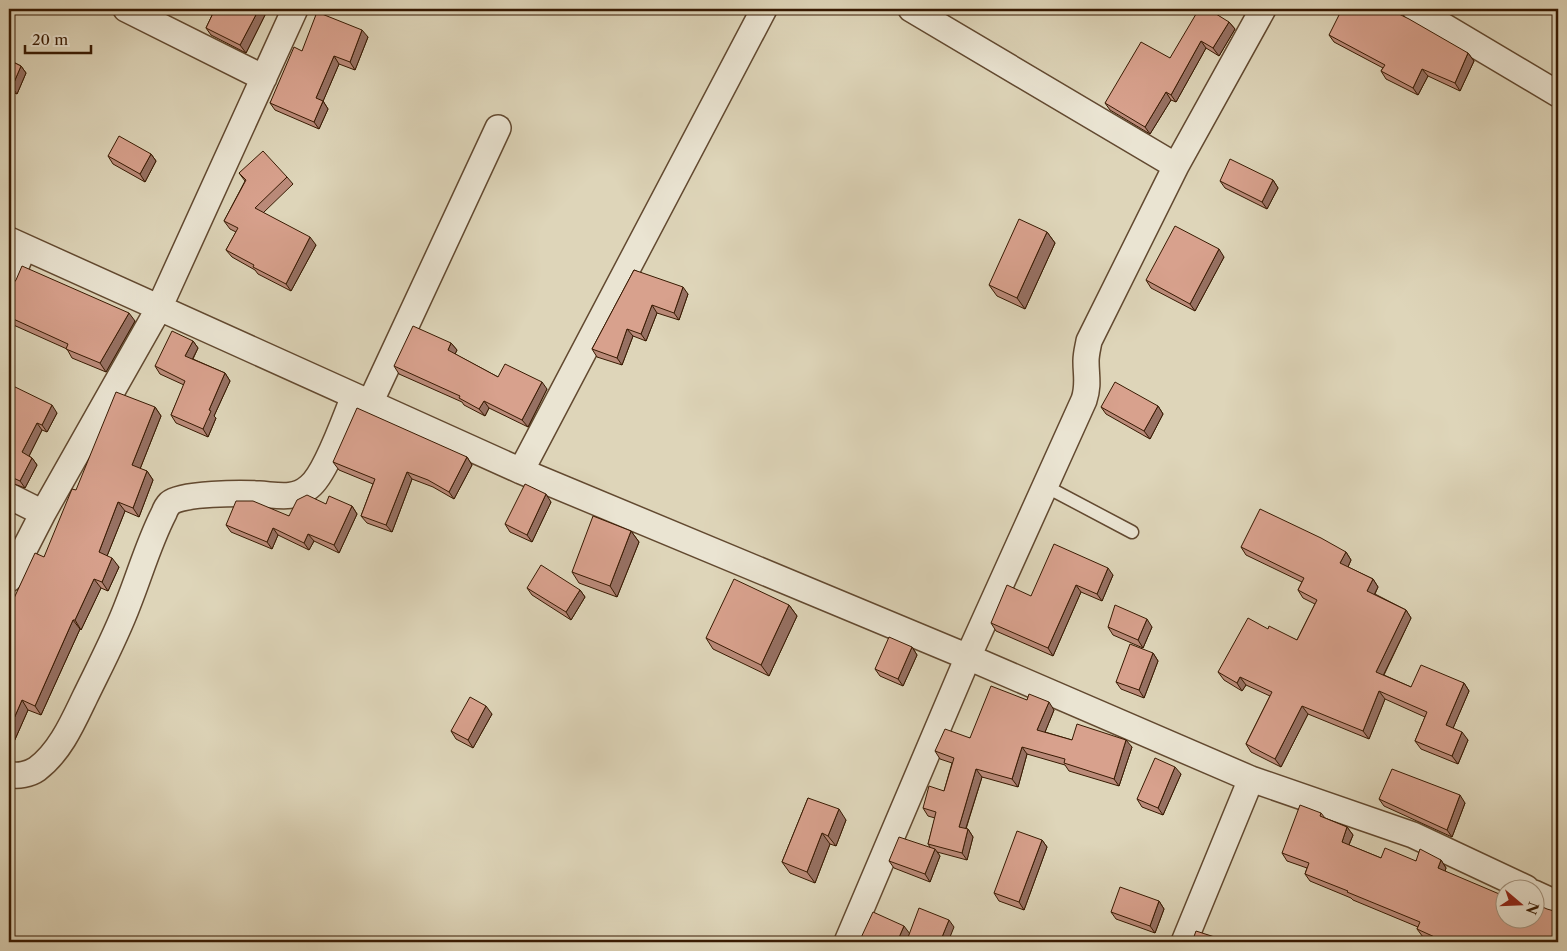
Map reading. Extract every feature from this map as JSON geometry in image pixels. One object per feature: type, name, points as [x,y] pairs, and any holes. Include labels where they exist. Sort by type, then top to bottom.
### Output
[{"type":"street","points":[[126,9],[264,78]]},
{"type":"street","points":[[9,579],[43,513],[159,308],[295,9]]},
{"type":"street","points":[[521,471],[764,9]]},
{"type":"street","points":[[911,9],[1176,166]]},
{"type":"street","points":[[847,942],[968,657],[1084,400],[1088,390],[1086,360],[1090,341],[1176,166],[1263,9]]},
{"type":"street","points":[[1415,9],[1558,94]]},
{"type":"street","points":[[9,774],[24,774],[36,770],[52,755],[73,722],[128,605],[142,564],[170,503],[182,497],[209,495],[298,495],[311,486],[362,400],[498,128]]},
{"type":"street","points":[[9,283],[16,243],[521,471],[968,657],[1251,779],[1413,835],[1505,878]]},
{"type":"street","points":[[9,496],[43,513]]},
{"type":"street","points":[[1184,942],[1251,779]]},
{"type":"street","points":[[1544,897],[1558,904]]},
{"type":"lane","points":[[1045,486],[1132,532]]},
{"type":"building","points":[[215,9],[259,9],[240,45],[206,28]]},
{"type":"building","points":[[1199,9],[1208,9],[1229,22],[1213,48],[1201,41],[1171,95],[1166,92],[1145,127],[1105,103],[1141,42],[1170,58]]},
{"type":"building","points":[[1342,9],[1389,9],[1468,53],[1455,83],[1422,69],[1413,88],[1381,71],[1385,65],[1329,35]]},
{"type":"building","points":[[317,12],[362,30],[350,62],[334,56],[316,98],[323,101],[314,122],[270,103],[294,47],[302,51]]},
{"type":"building","points":[[9,60],[21,66],[12,87],[9,86]]},
{"type":"building","points":[[119,136],[151,154],[140,174],[108,156]]},
{"type":"building","points":[[263,151],[287,177],[255,208],[310,237],[286,284],[226,250],[238,228],[224,221],[246,180],[239,173]]},
{"type":"building","points":[[1230,159],[1273,180],[1262,202],[1220,181]]},
{"type":"building","points":[[1019,219],[1047,232],[1017,298],[989,285]]},
{"type":"building","points":[[1175,226],[1219,249],[1190,304],[1146,280]]},
{"type":"building","points":[[22,266],[129,313],[100,363],[66,349],[68,344],[9,317],[9,287],[16,280]]},
{"type":"building","points":[[634,270],[683,287],[674,313],[652,305],[641,334],[627,329],[617,358],[592,349]]},
{"type":"building","points":[[413,326],[451,343],[448,350],[498,377],[505,364],[542,382],[522,420],[484,401],[479,409],[459,398],[460,396],[394,366]]},
{"type":"building","points":[[172,331],[193,341],[185,356],[225,373],[203,429],[171,415],[185,381],[155,366]]},
{"type":"building","points":[[1115,382],[1158,406],[1144,431],[1101,407]]},
{"type":"building","points":[[9,384],[52,405],[42,425],[37,423],[22,452],[32,458],[20,481],[9,476]]},
{"type":"building","points":[[116,392],[155,407],[132,465],[147,471],[133,508],[118,502],[99,552],[112,558],[102,582],[94,579],[75,620],[73,620],[35,706],[22,700],[9,730],[9,609],[35,553],[44,557],[72,489],[76,490]]},
{"type":"building","points":[[357,408],[467,457],[449,492],[428,480],[407,472],[386,525],[361,516],[375,479],[333,462]]},
{"type":"building","points":[[525,484],[546,494],[527,535],[505,524]]},
{"type":"building","points":[[307,495],[326,504],[329,496],[352,506],[334,545],[308,534],[304,543],[273,528],[267,542],[226,525],[236,501],[253,501],[289,516],[297,500]]},
{"type":"building","points":[[1260,509],[1346,552],[1340,563],[1373,579],[1367,591],[1406,610],[1376,672],[1411,687],[1421,665],[1464,683],[1446,725],[1462,732],[1452,756],[1415,741],[1427,712],[1379,691],[1363,731],[1302,706],[1275,759],[1246,744],[1272,692],[1240,677],[1237,683],[1218,672],[1248,618],[1268,629],[1269,626],[1297,640],[1317,600],[1298,590],[1304,578],[1241,547]]},
{"type":"building","points":[[593,516],[631,531],[610,586],[572,572]]},
{"type":"building","points":[[1054,544],[1108,568],[1097,594],[1076,585],[1048,648],[991,623],[1007,585],[1031,596]]},
{"type":"building","points":[[541,565],[580,590],[566,612],[527,588]]},
{"type":"building","points":[[734,579],[789,605],[761,665],[706,638]]},
{"type":"building","points":[[1115,605],[1147,619],[1138,640],[1108,627]]},
{"type":"building","points":[[889,637],[912,647],[898,679],[875,669]]},
{"type":"building","points":[[1130,644],[1153,653],[1139,690],[1116,682]]},
{"type":"building","points":[[991,686],[1027,700],[1029,694],[1049,702],[1037,730],[1072,740],[1077,724],[1126,740],[1114,779],[1064,763],[1065,759],[1022,747],[1012,779],[976,769],[959,827],[968,829],[962,853],[928,844],[936,812],[923,808],[929,786],[944,791],[954,758],[935,751],[945,729],[970,738]]},
{"type":"building","points":[[470,697],[486,706],[468,740],[451,731]]},
{"type":"building","points":[[1155,758],[1175,767],[1158,808],[1137,799]]},
{"type":"building","points":[[1392,769],[1460,795],[1447,830],[1379,799]]},
{"type":"building","points":[[808,798],[839,809],[828,836],[822,833],[807,872],[782,862]]},
{"type":"building","points":[[1300,805],[1321,813],[1320,816],[1347,827],[1342,842],[1381,858],[1385,848],[1416,861],[1420,849],[1441,860],[1438,868],[1494,892],[1494,928],[1544,928],[1544,908],[1554,911],[1558,909],[1558,942],[1438,942],[1439,939],[1417,929],[1420,922],[1305,874],[1309,863],[1282,853]]},
{"type":"building","points":[[1017,831],[1042,840],[1019,902],[994,893]]},
{"type":"building","points":[[899,837],[935,849],[925,874],[889,861]]},
{"type":"building","points":[[1120,887],[1159,901],[1150,926],[1111,912]]},
{"type":"building","points":[[919,908],[949,920],[940,942],[912,942],[907,940]]},
{"type":"building","points":[[873,912],[904,926],[897,942],[859,942]]},
{"type":"building","points":[[1196,931],[1230,942],[1192,942]]}]
